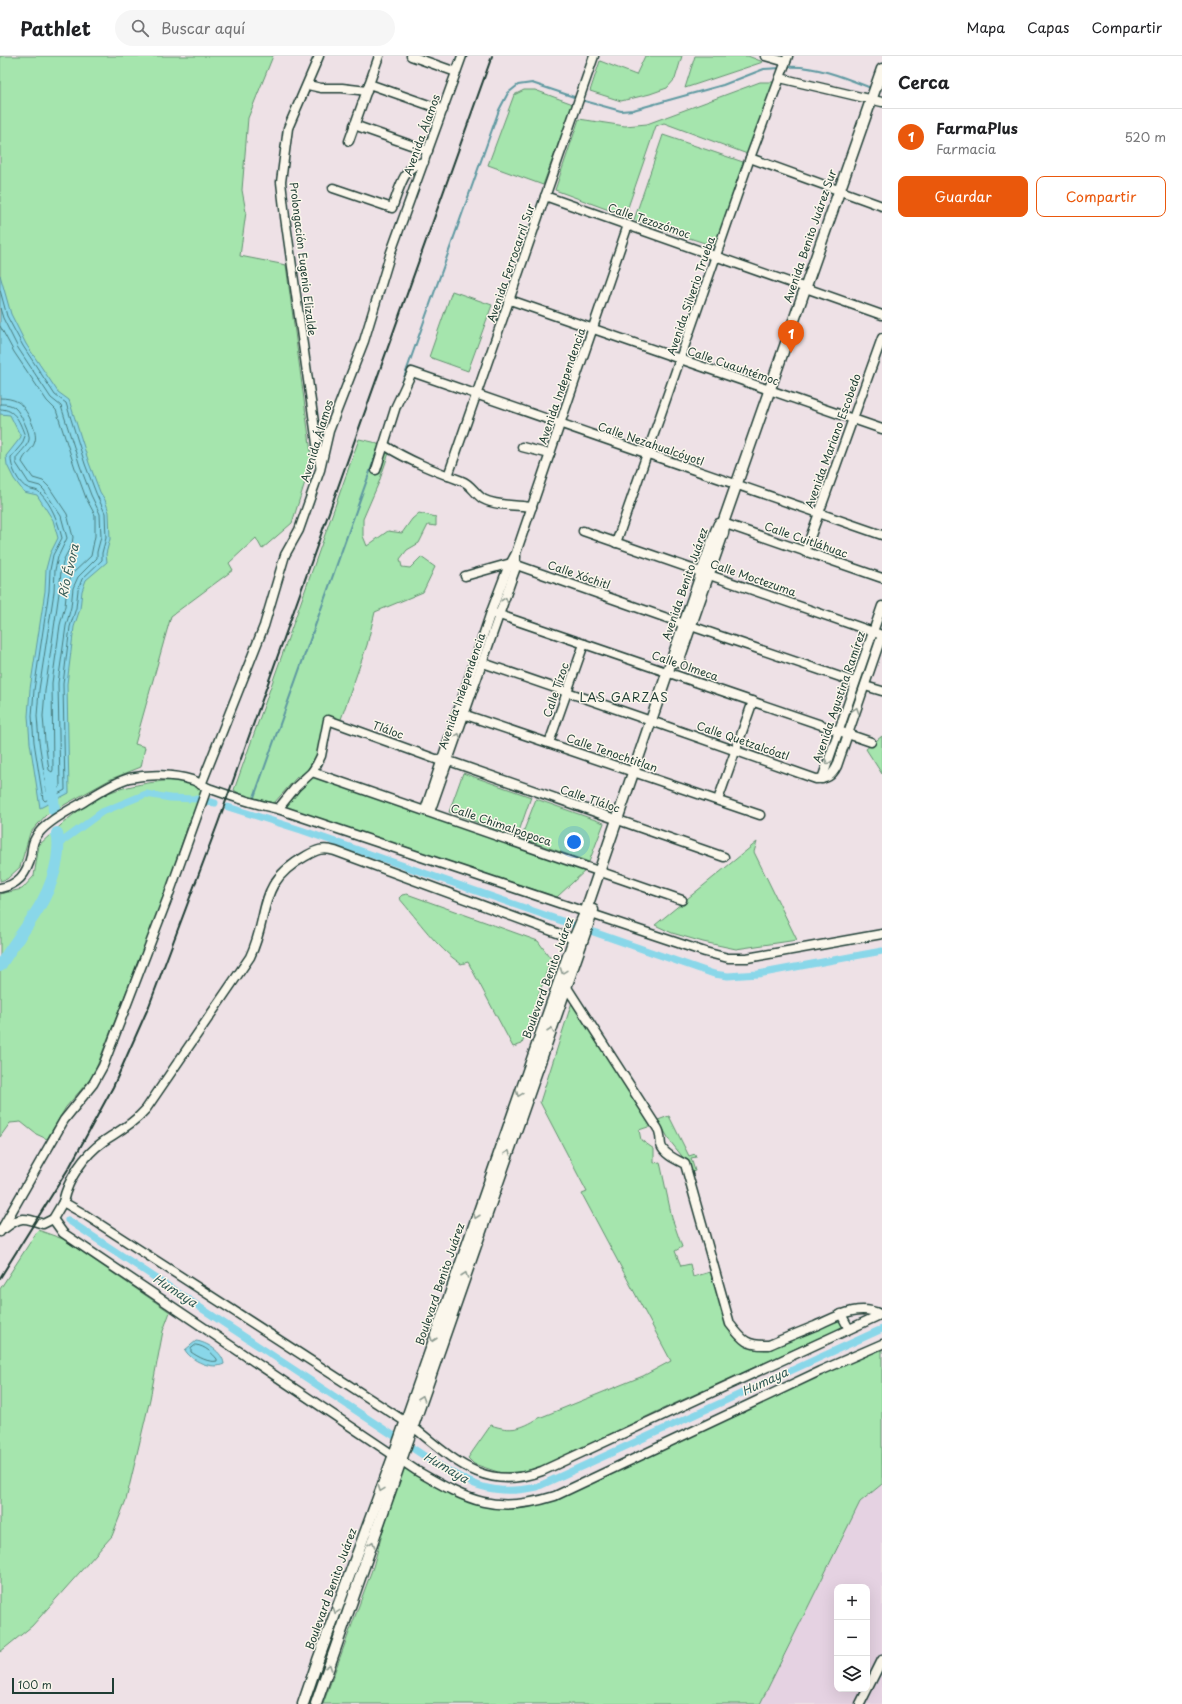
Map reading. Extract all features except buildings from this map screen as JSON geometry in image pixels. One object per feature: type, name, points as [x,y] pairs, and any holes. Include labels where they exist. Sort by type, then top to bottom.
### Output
[{"type":"street","name":"Prolongación Eugenio Elizalde","points":[[320,56],[288,128],[283,164],[282,189],[320,470]]},
{"type":"street","points":[[349,141],[379,56]]},
{"type":"street","points":[[411,56],[456,72]]},
{"type":"street","name":"Avenida Álamos","points":[[0,1232],[64,1120],[93,1084],[103,1066],[168,897],[204,786],[264,626],[286,555],[299,530],[320,470],[329,431],[364,341],[391,252],[462,56]]},
{"type":"street","name":"Avenida Ferrocarril Sur","points":[[448,476],[594,56]]},
{"type":"street","points":[[765,56],[787,59]]},
{"type":"street","name":"Avenida Silverio Trueba","points":[[616,543],[750,158],[787,59]]},
{"type":"street","points":[[872,96],[882,68]]},
{"type":"street","points":[[780,78],[872,96],[882,102]]},
{"type":"street","points":[[308,85],[321,88],[368,88],[443,110]]},
{"type":"street","name":"Avenida Benito Juárez Sur","points":[[723,523],[872,96]]},
{"type":"street","points":[[354,125],[428,151]]},
{"type":"street","points":[[750,158],[882,206]]},
{"type":"street","points":[[333,188],[392,208],[406,172],[416,164],[424,162]]},
{"type":"street","name":"Calle Tezozómoc","points":[[545,196],[882,315]]},
{"type":"street","name":"Avenida Independencia","points":[[428,811],[461,713],[491,612],[513,564],[628,225]]},
{"type":"street","name":"Calle Cuauhtémoc","points":[[510,300],[882,429]]},
{"type":"street","name":"Avenida Mariano Escobedo","points":[[805,552],[882,338]]},
{"type":"street","name":"Calle Nezahualcóyotl","points":[[384,445],[396,406],[412,372],[882,535]]},
{"type":"street","points":[[376,470],[384,445],[396,453],[467,483],[475,493],[486,500],[532,507]]},
{"type":"street","points":[[522,446],[550,454]]},
{"type":"street","name":"Calle Cuitláhuac","points":[[723,523],[882,578]]},
{"type":"street","name":"Avenida Benito Juárez","points":[[602,872],[705,574],[717,527],[723,523]]},
{"type":"street","name":"Calle Moctezuma","points":[[583,532],[882,635]]},
{"type":"street","points":[[465,576],[513,564]]},
{"type":"street","name":"Avenida Independencia","points":[[461,713],[483,663],[512,581],[513,564]]},
{"type":"street","name":"Calle Xóchitl","points":[[513,564],[855,682]]},
{"type":"street","name":"Avenida Agustina Ramírez","points":[[822,779],[882,606]]},
{"type":"street","name":"Calle Olmeca","points":[[491,612],[871,742]]},
{"type":"street","name":"Avenida Agustina Ramírez","points":[[822,779],[834,772],[882,635]]},
{"type":"street","name":"Calle Tízoc","points":[[549,743],[584,644]]},
{"type":"street","name":"Calle Quetzalcóatl","points":[[483,663],[816,779],[822,779]]},
{"type":"street","points":[[865,686],[882,692]]},
{"type":"street","points":[[718,800],[753,701]]},
{"type":"street","name":"Calle Tenochtitlan","points":[[461,713],[760,815]]},
{"type":"street","name":"Tláloc","points":[[312,772],[320,756],[328,720],[445,761]]},
{"type":"street","name":"Calle Tláloc","points":[[445,761],[724,857]]},
{"type":"street","points":[[278,809],[296,787],[312,772]]},
{"type":"street","name":"Calle Chimalpopoca","points":[[312,772],[682,900]]},
{"type":"street","points":[[0,888],[7,887],[20,880],[28,868],[35,837],[41,831],[74,807],[105,790],[127,779],[149,775],[186,779],[254,804],[278,809],[587,917],[705,952],[735,958],[788,951],[882,934]]},
{"type":"street","points":[[43,1224],[53,1219],[63,1202],[66,1188],[86,1157],[103,1142],[132,1123],[146,1109],[250,957],[258,938],[269,892],[276,880],[287,868],[313,852],[322,848],[335,850],[579,938]]},
{"type":"street","name":"Boulevard Benito Juárez","points":[[316,1704],[407,1428],[602,872]]},
{"type":"street","name":"Boulevard Benito Juárez","points":[[407,1428],[566,986],[579,938]]},
{"type":"street","points":[[566,986],[658,1129],[661,1135],[661,1146],[666,1152],[685,1164],[730,1324],[740,1337],[747,1343],[769,1345],[841,1314],[860,1310],[881,1314]]},
{"type":"street","points":[[63,1202],[474,1471],[496,1478],[526,1476],[542,1471],[881,1314]]},
{"type":"street","points":[[0,1232],[16,1220],[22,1218],[43,1224],[63,1233],[433,1480],[458,1494],[481,1502],[516,1505],[539,1501],[555,1496],[820,1371],[882,1344]]},
{"type":"street","points":[[53,1219],[63,1233]]},
{"type":"street","points":[[841,1314],[849,1329]]},
{"type":"street","name":"Boulevard Benito Juárez","points":[[303,1704],[318,1660],[398,1456]]},
{"type":"street","points":[[860,1704],[882,1660]]},
{"type":"shaded area","points":[[882,1484],[882,1704],[760,1704],[860,1502]]},
{"type":"green space","points":[[0,56],[273,56],[248,118],[242,190],[246,212],[240,256],[286,265],[312,460],[292,523],[262,549],[256,538],[229,563],[233,570],[171,616],[135,744],[145,747],[141,767],[111,779],[46,815],[30,833],[20,867],[7,879],[0,881]]},
{"type":"green space","points":[[645,56],[682,56],[675,79],[667,88],[621,101],[590,91],[600,61],[636,75]]},
{"type":"green space","points":[[695,56],[748,56],[763,62],[685,88]]},
{"type":"green space","points":[[760,82],[780,82],[750,155],[664,123],[656,126],[625,216],[555,190],[579,119],[625,126],[647,124]]},
{"type":"green space","points":[[524,90],[535,90],[573,104],[543,185],[488,165],[514,95]]},
{"type":"green space","points":[[663,135],[746,163],[717,247],[634,220]]},
{"type":"green space","points":[[452,291],[492,305],[468,371],[429,357]]},
{"type":"green space","points":[[359,439],[373,442],[390,450],[379,482],[363,519],[363,536],[367,546],[388,531],[402,533],[412,519],[419,513],[436,517],[436,526],[428,525],[419,543],[407,550],[400,559],[402,567],[410,568],[421,557],[435,567],[423,592],[375,612],[367,645],[340,722],[327,717],[320,746],[311,769],[297,777],[274,803],[248,799],[234,790]]},
{"type":"green space","points":[[882,736],[882,774],[866,749]]},
{"type":"green space","points":[[463,773],[531,797],[517,837],[449,812]]},
{"type":"green space","points":[[314,776],[587,869],[557,897],[281,807],[299,785]]},
{"type":"green space","points":[[174,780],[192,784],[202,789],[198,806],[188,825],[165,894],[93,1076],[66,1107],[47,1139],[36,1134],[21,1122],[10,1123],[0,1137],[0,894],[22,889],[34,876],[39,845],[89,803],[108,793],[124,788]]},
{"type":"green space","points":[[536,799],[604,823],[589,862],[521,838]]},
{"type":"green space","points":[[757,842],[754,852],[797,940],[736,949],[703,942],[672,933],[655,925]]},
{"type":"green space","points":[[407,894],[538,941],[551,959],[522,1044],[513,1047],[468,962],[461,964],[436,942],[399,898],[402,895]]},
{"type":"green space","points":[[572,1002],[657,1128],[648,1127],[639,1130],[641,1140],[654,1149],[654,1163],[660,1162],[672,1218],[682,1247],[675,1251],[681,1266],[690,1264],[693,1277],[717,1270],[730,1321],[753,1345],[838,1318],[843,1327],[656,1412],[541,1468],[520,1472],[501,1473],[474,1464],[468,1458],[491,1425],[510,1429],[527,1425],[539,1418],[643,1376],[671,1361],[582,1194],[587,1192],[540,1102]]},
{"type":"green space","points":[[669,1116],[689,1156],[695,1154],[696,1157],[691,1158],[695,1171],[692,1172],[689,1165],[670,1141],[658,1120]]},
{"type":"green space","points":[[38,1230],[63,1239],[170,1312],[163,1331],[150,1399],[126,1500],[112,1536],[32,1626],[0,1652],[0,1289]]},
{"type":"green space","points":[[882,1345],[882,1484],[860,1502],[760,1704],[323,1704],[373,1567],[402,1462],[481,1503],[539,1502]]},
{"type":"water","points":[[0,275],[11,314],[26,344],[58,392],[69,400],[89,463],[109,512],[110,539],[106,554],[107,562],[86,580],[82,591],[80,609],[74,627],[67,684],[69,793],[40,808],[30,743],[28,716],[30,689],[45,591],[46,569],[50,554],[58,538],[53,520],[37,495],[24,492],[14,479],[7,465],[6,456],[21,437],[10,415],[0,414]]},
{"type":"water","points":[[196,1341],[213,1348],[221,1355],[224,1364],[219,1366],[208,1365],[192,1358],[185,1350]]},
{"type":"waterway","points":[[787,67],[819,70],[841,76],[871,88]]},
{"type":"waterway","points":[[581,100],[621,111],[633,110],[723,85],[764,69],[781,68]]},
{"type":"waterway","points":[[400,389],[499,110],[508,93],[518,85],[532,83],[577,98]]},
{"type":"waterway","points":[[253,800],[378,449]]},
{"type":"waterway","name":"Río Évora","points":[[52,785],[54,810]]},
{"type":"waterway","points":[[60,843],[102,812],[146,794],[170,798],[196,799],[215,803]]},
{"type":"waterway","points":[[228,807],[301,830],[714,974],[728,976],[758,974],[882,951]]},
{"type":"waterway","name":"Río Évora","points":[[0,966],[34,916],[48,890],[57,860],[59,843],[57,833]]},
{"type":"waterway","name":"Humaya","points":[[68,1220],[432,1461],[470,1482],[493,1489],[521,1490],[537,1487],[882,1329]]},
{"type":"railway","points":[[0,1278],[70,1166],[113,1087],[149,1006],[218,823],[492,56]]},
{"type":"place","name":"FarmaPlus","points":[[791,353]]},
{"type":"district","name":"LAS GARZAS","points":[[624,698]]}]
